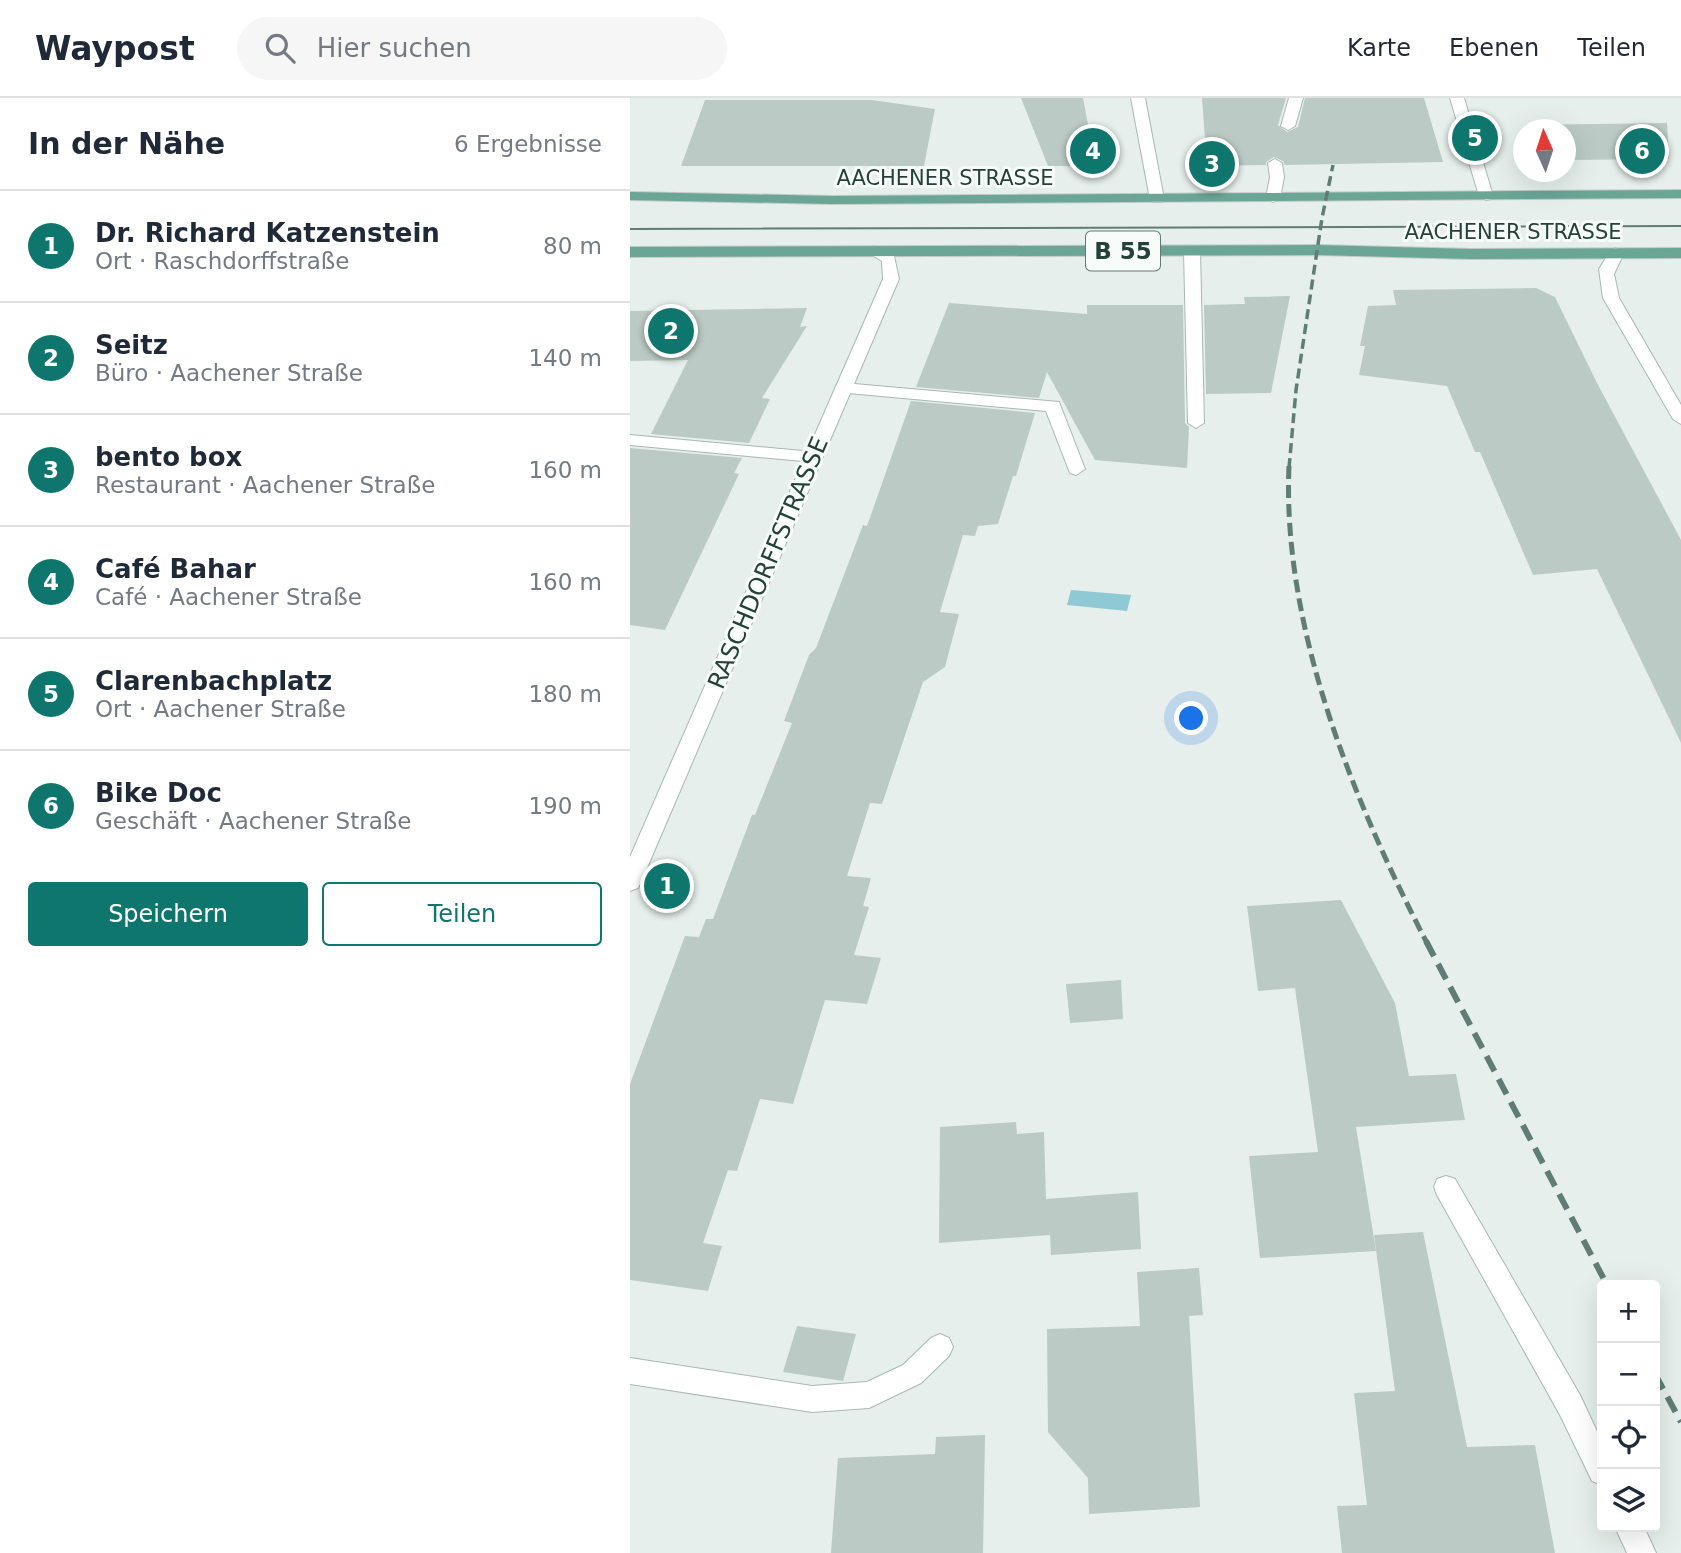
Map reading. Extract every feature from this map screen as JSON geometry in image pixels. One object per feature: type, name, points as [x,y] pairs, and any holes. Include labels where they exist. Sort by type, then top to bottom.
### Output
[{"type":"main road","name":"AACHENER STRASSE","points":[[630,196],[832,200],[1681,194]]},
{"type":"main road","name":"AACHENER STRASSE","points":[[630,252],[1681,253]]},
{"type":"street","points":[[1138,98],[1157,199]]},
{"type":"street","points":[[1288,126],[1296,98]]},
{"type":"street","points":[[1457,98],[1486,196]]},
{"type":"street","points":[[1273,198],[1277,177],[1275,163]]},
{"type":"street","name":"RASCHDORFFSTRASSE","points":[[630,881],[891,279],[889,259],[873,251]]},
{"type":"street","points":[[1192,251],[1196,423]]},
{"type":"street","points":[[1616,253],[1606,265],[1604,276],[1611,298],[1681,419]]},
{"type":"street","points":[[844,388],[1053,406],[1076,469]]},
{"type":"street","points":[[630,439],[814,457]]},
{"type":"street","points":[[1446,1187],[1570,1405],[1601,1469]]},
{"type":"street","points":[[630,1371],[812,1399],[869,1395],[912,1374],[940,1347]]},
{"type":"street","points":[[1632,1532],[1642,1553]]},
{"type":"water","points":[[1071,590],[1131,595],[1127,611],[1067,605]]},
{"type":"building","points":[[1021,98],[1083,98],[1089,130],[1109,130],[1110,166],[1048,166]]},
{"type":"building","points":[[1202,98],[1286,98],[1278,125],[1287,132],[1298,127],[1305,98],[1424,98],[1443,162],[1285,165],[1274,157],[1266,162],[1266,165],[1207,166]]},
{"type":"building","points":[[705,100],[872,100],[935,109],[924,166],[681,166]]},
{"type":"building","points":[[1667,123],[1669,159],[1576,160],[1576,124]]},
{"type":"building","points":[[1536,288],[1555,297],[1597,383],[1681,540],[1681,743],[1597,569],[1533,575],[1480,452],[1475,452],[1447,386],[1359,375],[1365,346],[1360,346],[1368,306],[1396,305],[1393,290]]},
{"type":"building","points":[[1290,296],[1271,393],[1206,394],[1204,305],[1245,304],[1244,297]]},
{"type":"building","points":[[949,303],[1087,314],[1087,305],[1183,305],[1185,423],[1189,427],[1187,468],[1095,460],[1047,372],[1039,398],[916,387]]},
{"type":"building","points":[[807,308],[800,327],[807,326],[762,398],[770,399],[749,443],[651,434],[688,360],[630,361],[630,311]]},
{"type":"building","points":[[911,401],[1035,413],[998,524],[978,526],[975,536],[963,535],[940,612],[959,614],[945,667],[923,682],[882,804],[870,803],[847,876],[871,878],[863,906],[869,907],[854,955],[881,958],[867,1004],[825,1000],[793,1104],[760,1099],[737,1171],[728,1170],[703,1243],[722,1246],[708,1291],[630,1280],[630,1084],[685,936],[699,937],[706,919],[713,919],[752,815],[755,815],[792,723],[784,721],[809,655],[816,648],[863,525],[867,526]]},
{"type":"building","points":[[630,448],[742,458],[734,473],[739,474],[665,630],[630,625]]},
{"type":"building","points":[[1341,900],[1395,1003],[1409,1076],[1456,1074],[1465,1120],[1356,1127],[1376,1251],[1260,1258],[1249,1156],[1318,1152],[1295,988],[1258,991],[1247,906]]},
{"type":"building","points":[[1121,980],[1123,1019],[1070,1023],[1066,984]]},
{"type":"building","points":[[1016,1122],[1017,1134],[1044,1132],[1046,1199],[1138,1192],[1141,1249],[1051,1255],[1050,1235],[939,1243],[940,1127]]},
{"type":"building","points":[[1423,1232],[1467,1447],[1535,1445],[1555,1553],[1342,1553],[1337,1506],[1367,1505],[1354,1393],[1395,1391],[1374,1235]]},
{"type":"building","points":[[1199,1268],[1203,1315],[1189,1316],[1200,1507],[1089,1514],[1088,1478],[1048,1432],[1047,1329],[1140,1326],[1137,1272]]},
{"type":"building","points":[[797,1326],[856,1334],[843,1381],[783,1372]]},
{"type":"building","points":[[985,1435],[983,1553],[831,1553],[838,1458],[935,1454],[936,1437]]},
{"type":"tram line","points":[[630,229],[1681,226]]},
{"type":"railway","points":[[1289,468],[1296,390],[1322,218],[1333,165]]},
{"type":"railway","points":[[1289,468],[1290,527],[1297,589],[1310,651],[1349,773],[1426,941]]},
{"type":"railway","points":[[1426,941],[1604,1280]]},
{"type":"railway","points":[[1660,1383],[1681,1422]]},
{"type":"place","name":"Clarenbachplatz","points":[[1475,138]]},
{"type":"place","name":"Café Bahar","points":[[1093,151]]},
{"type":"place","name":"Bike Doc","points":[[1642,151]]},
{"type":"place","name":"bento box","points":[[1212,164]]},
{"type":"place","name":"Seitz","points":[[671,331]]},
{"type":"place","name":"Dr. Richard Katzenstein","points":[[667,886]]}]
